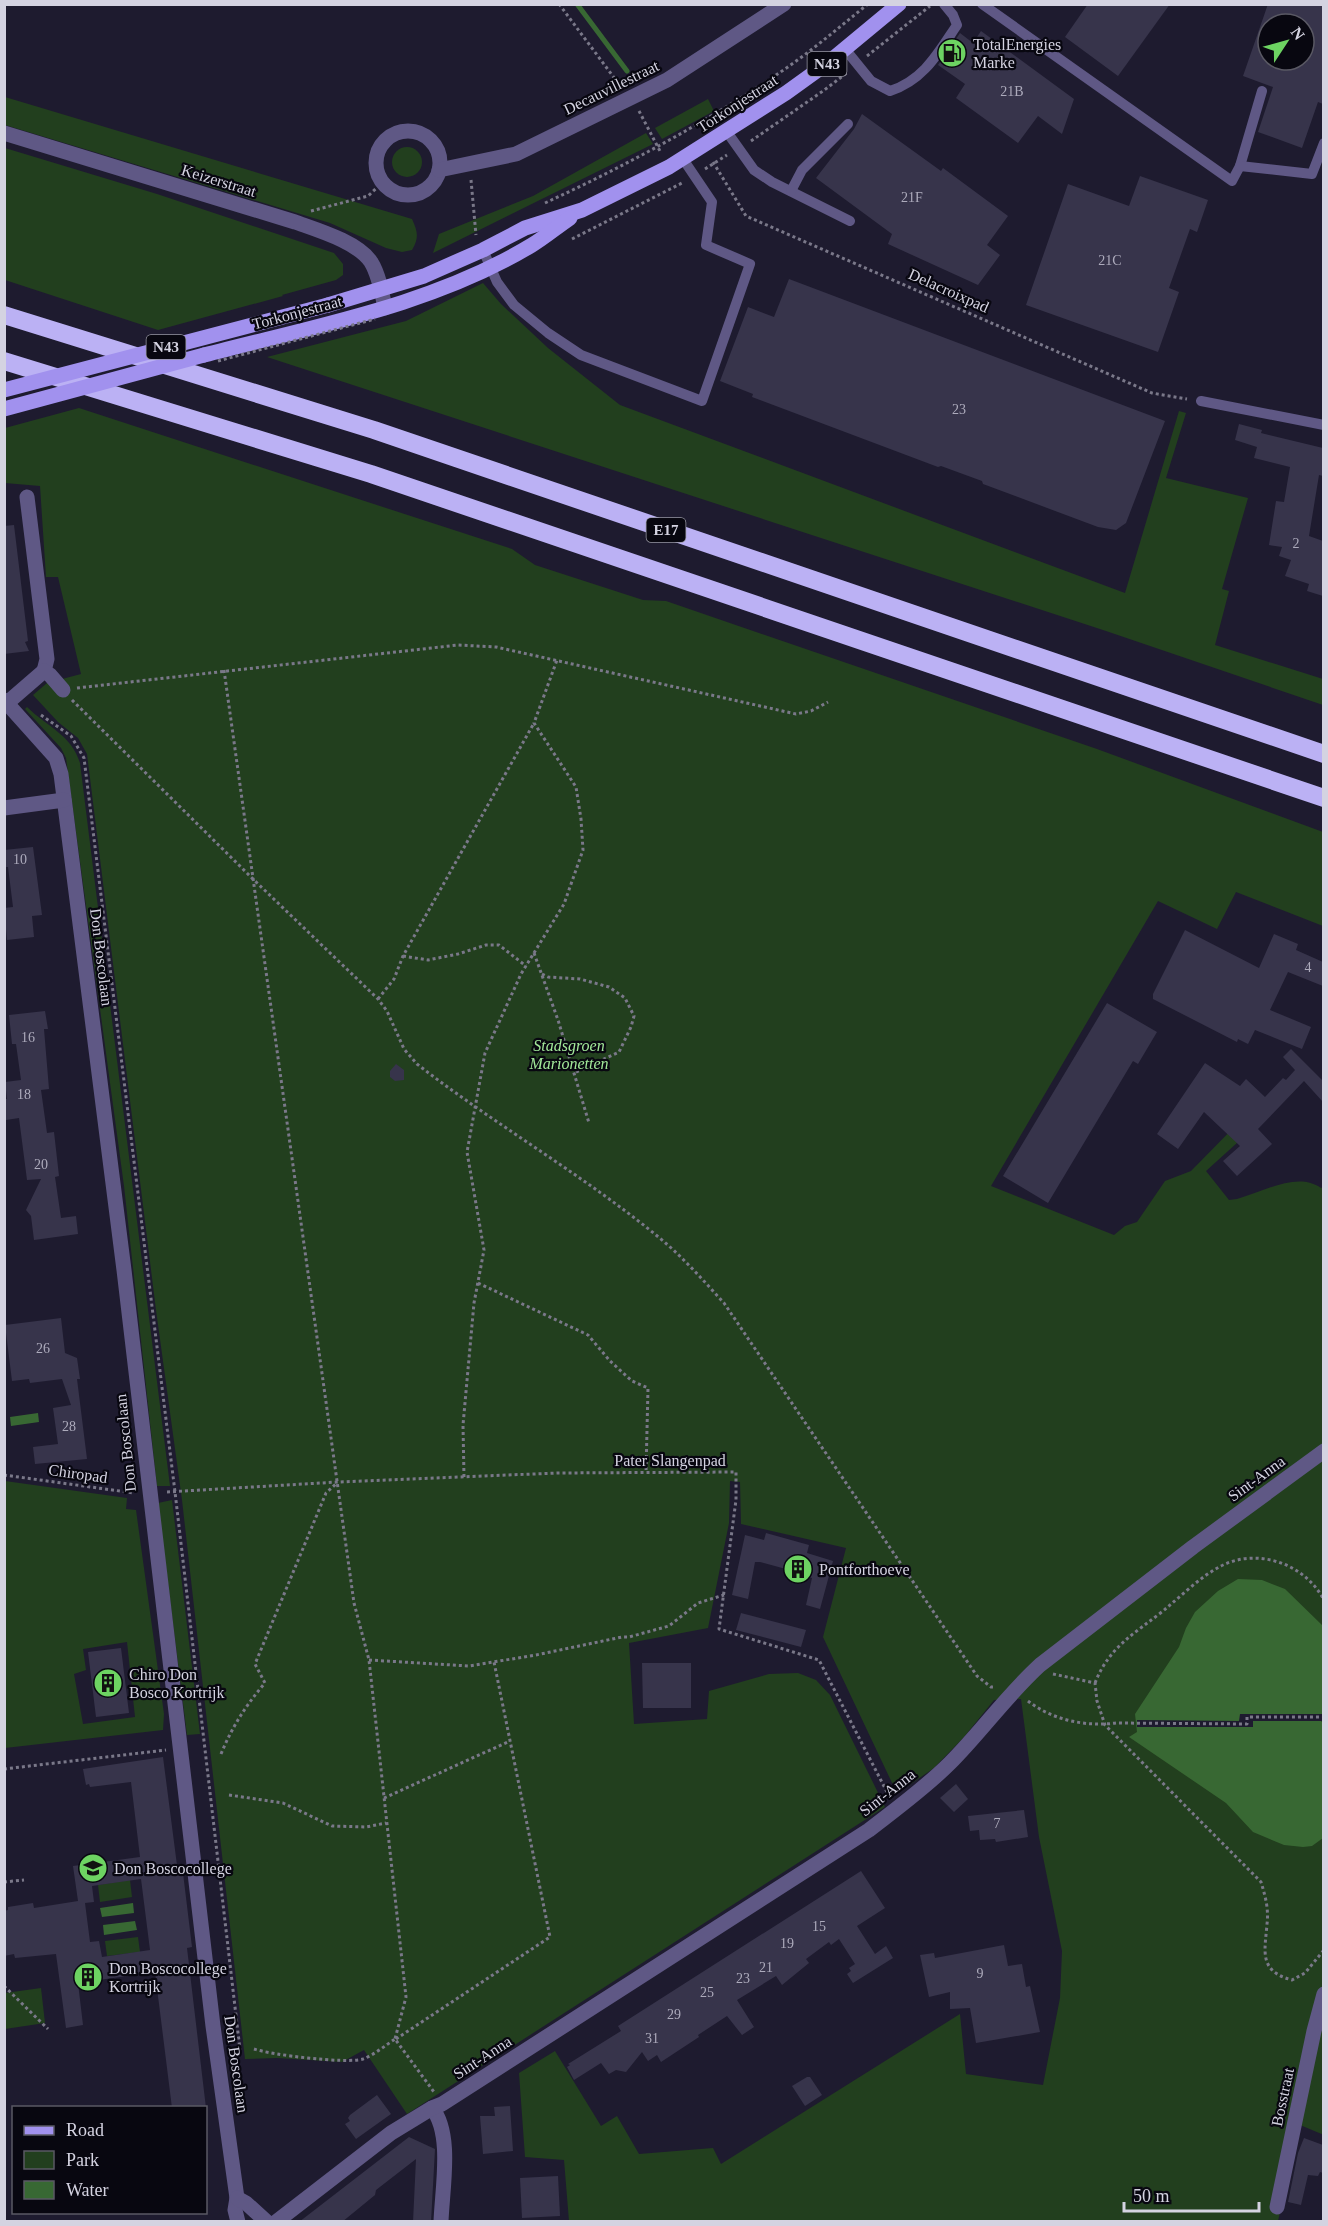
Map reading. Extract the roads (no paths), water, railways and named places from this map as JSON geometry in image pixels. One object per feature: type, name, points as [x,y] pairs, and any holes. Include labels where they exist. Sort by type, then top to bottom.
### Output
[{"type":"highway","name":"E17","points":[[4,315],[374,430],[1323,754]]},
{"type":"highway","name":"E17","points":[[4,361],[371,474],[1323,798]]},
{"type":"main road","name":"Torkonjestraat","points":[[4,409],[106,380],[385,308],[431,292],[489,267],[532,245],[582,210],[683,159],[727,132],[786,93],[845,49],[899,4]]},
{"type":"main road","name":"Torkonjestraat","points":[[4,390],[328,304],[424,276],[483,250],[525,228],[582,210]]},
{"type":"street","name":"Decauvillestraat","points":[[439,170],[516,154],[667,80],[784,4]]},
{"type":"street","points":[[401,131],[412,131],[431,140],[440,159],[439,170],[429,187],[420,193],[400,194],[390,190],[382,183],[375,163],[377,152],[382,142],[390,135],[401,131]]},
{"type":"street","name":"Keizerstraat","points":[[4,133],[295,222],[327,234],[364,253],[372,263],[385,308]]},
{"type":"street","points":[[27,497],[47,658],[44,671],[63,690]]},
{"type":"street","name":"Don Boscolaan","points":[[44,671],[6,702],[56,758],[61,774],[124,1270],[213,2026],[237,2198],[235,2210],[238,2222]]},
{"type":"street","points":[[4,808],[64,800]]},
{"type":"street","name":"Sint-Anna","points":[[276,2222],[391,2133],[437,2106],[868,1830],[950,1763],[1014,1690],[1040,1665],[1202,1540],[1323,1451]]},
{"type":"street","name":"Bosstraat","points":[[1277,2207],[1323,1995]]},
{"type":"street","points":[[437,2106],[436,2114],[445,2139],[441,2222]]},
{"type":"street","points":[[237,2198],[267,2222]]},
{"type":"lane","points":[[845,49],[871,81],[890,91],[907,86],[925,70],[957,25],[954,15],[944,4]]},
{"type":"lane","points":[[982,4],[1232,182],[1240,166],[1262,91]]},
{"type":"lane","points":[[791,191],[802,170],[848,124]]},
{"type":"lane","points":[[727,132],[754,170],[850,221]]},
{"type":"lane","points":[[1240,166],[1312,174],[1323,142]]},
{"type":"lane","points":[[483,250],[489,267],[514,305],[581,356],[702,401],[750,264],[706,245],[712,202],[683,159]]},
{"type":"lane","points":[[1201,401],[1323,425]]},
{"type":"water","points":[[38,1413],[39,1422],[11,1426],[10,1417]]},
{"type":"water","points":[[1238,1579],[1262,1580],[1285,1589],[1323,1626],[1324,1710],[1321,1721],[1324,1724],[1323,1838],[1312,1846],[1284,1845],[1253,1832],[1226,1803],[1129,1737],[1137,1732],[1135,1714],[1179,1647],[1195,1612],[1218,1591]]},
{"type":"water","points":[[133,1903],[134,1913],[102,1917],[100,1908]]},
{"type":"water","points":[[135,1921],[137,1930],[104,1935],[103,1925]]},
{"type":"waterway","points":[[577,4],[627,71]]},
{"type":"place","name":"TotalEnergies Marke","points":[[952,53]]},
{"type":"place","name":"Pontforthoeve","points":[[798,1569]]},
{"type":"place","name":"Chiro Don Bosco Kortrijk","points":[[108,1683]]},
{"type":"place","name":"Don Boscocollege","points":[[93,1868]]},
{"type":"place","name":"Don Boscocollege Kortrijk","points":[[88,1977]]},
{"type":"park label","name":"Stadsgroen Marionetten","points":[[569,1054]]}]
